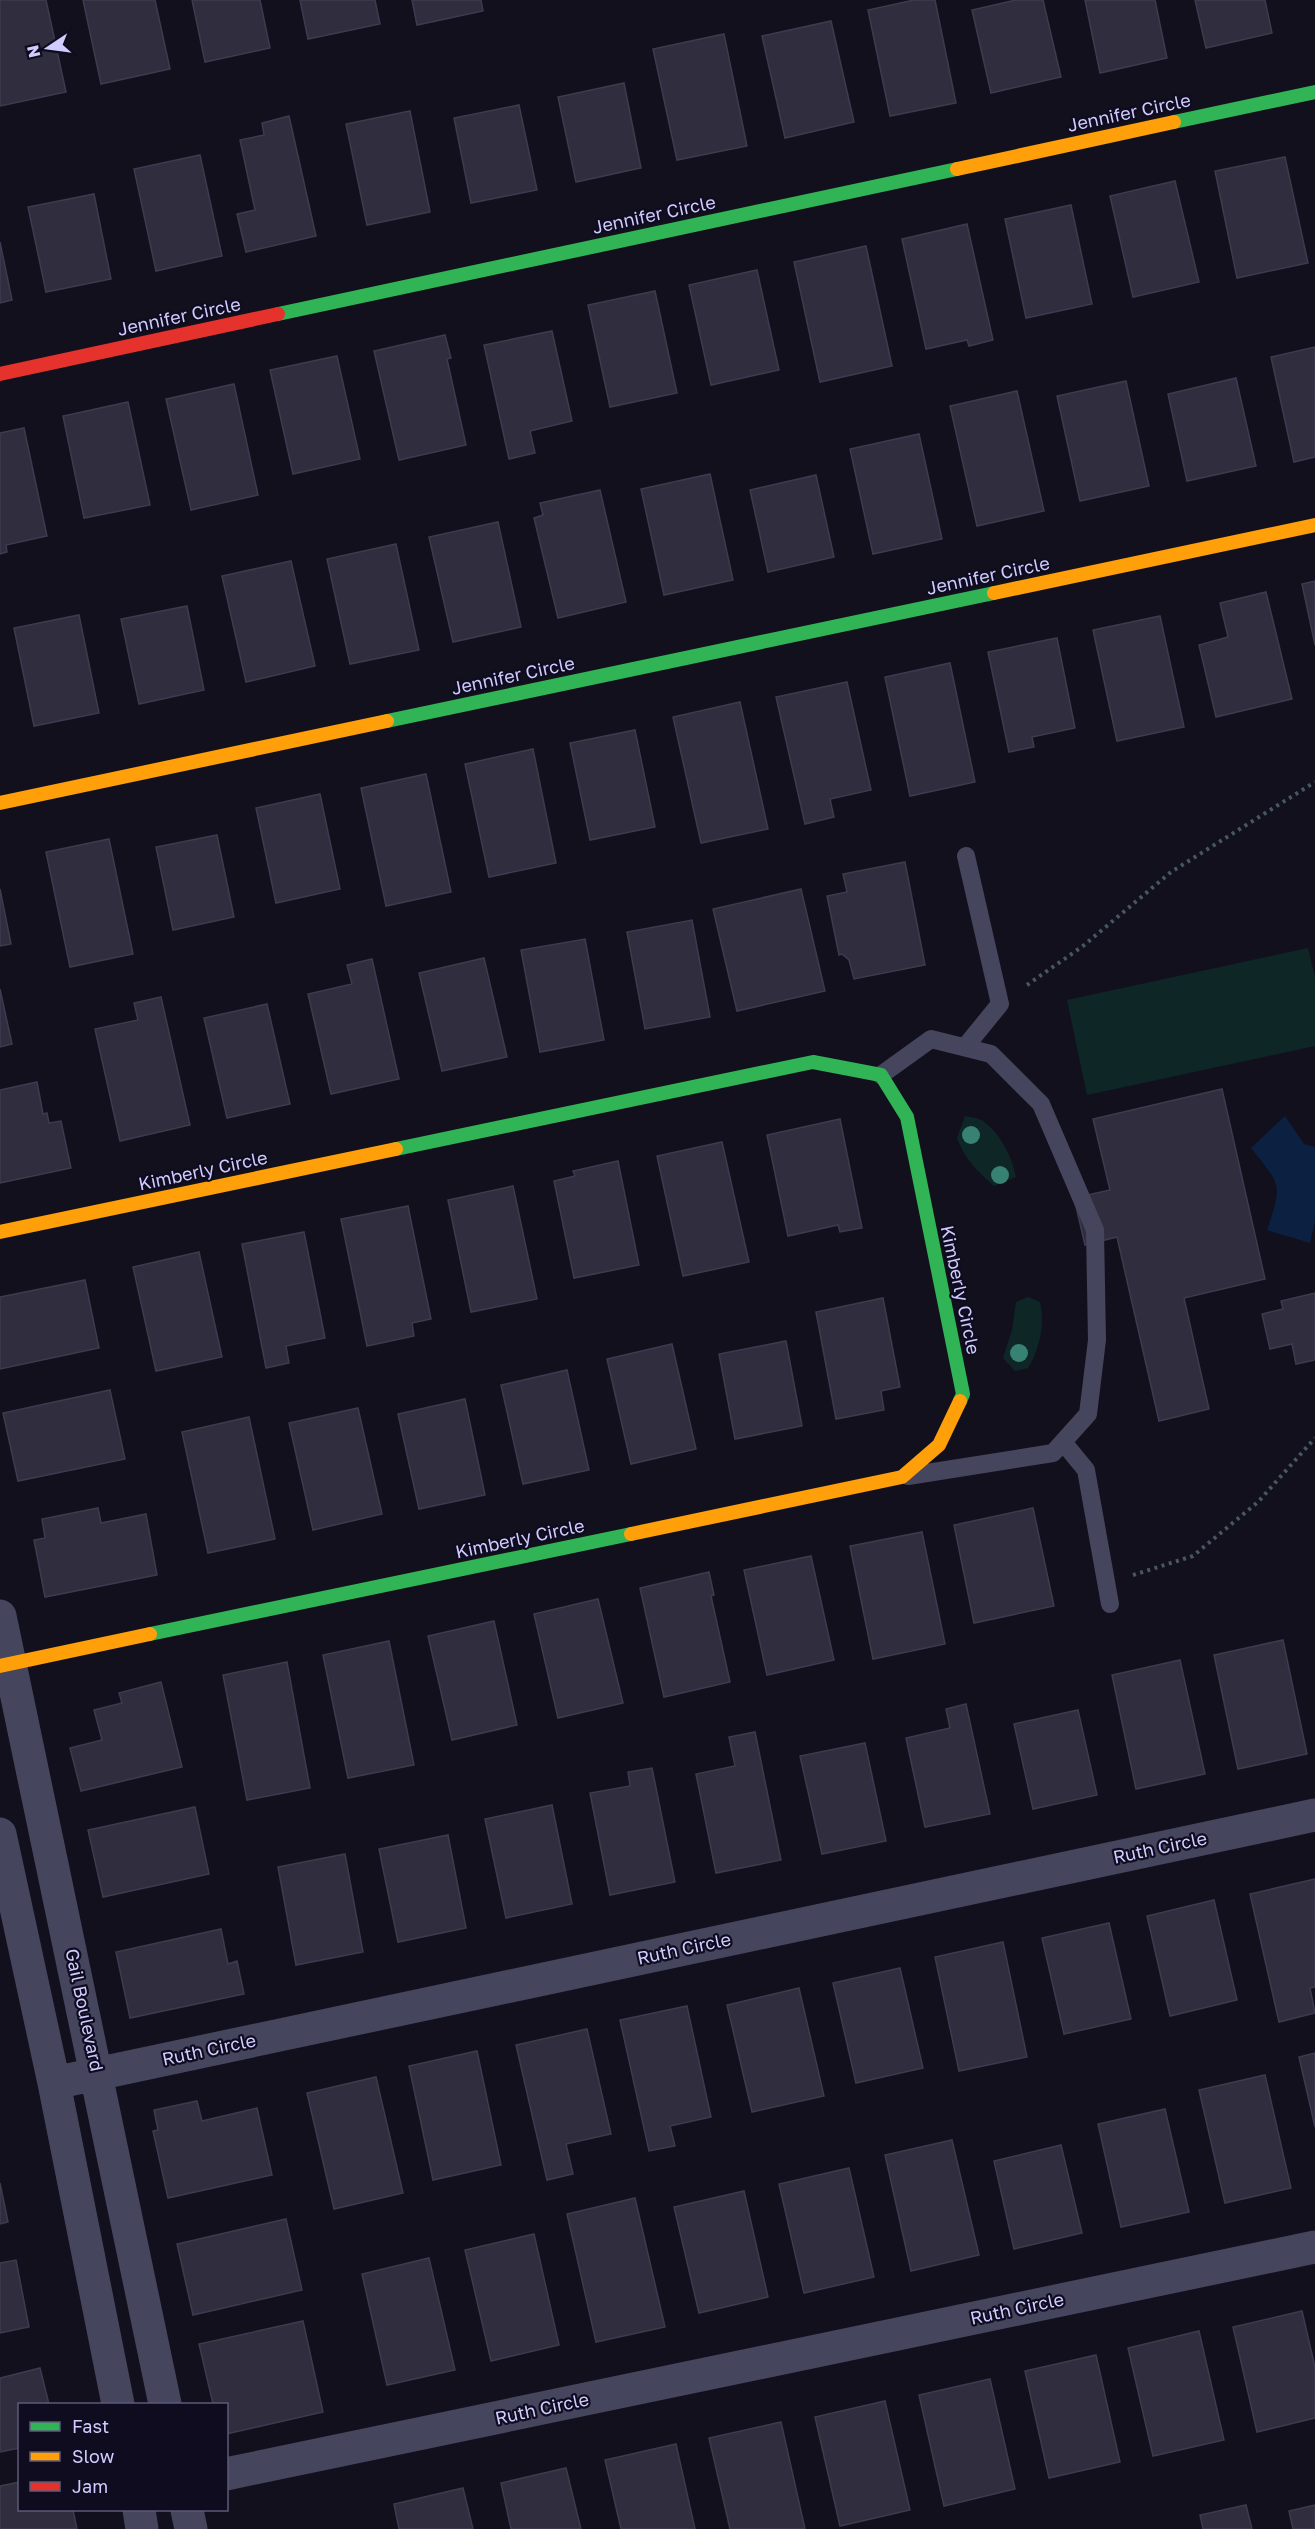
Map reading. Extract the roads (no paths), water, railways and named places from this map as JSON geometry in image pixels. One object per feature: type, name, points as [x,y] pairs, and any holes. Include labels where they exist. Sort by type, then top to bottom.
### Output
[{"type":"street","name":"Jennifer Circle","points":[[0,374],[1315,92]]},
{"type":"street","name":"Jennifer Circle","points":[[0,803],[1315,525]]},
{"type":"street","name":"Kimberly Circle","points":[[0,1232],[813,1062],[881,1075],[907,1117],[963,1394],[939,1444],[902,1478],[5,1665]]},
{"type":"street","name":"Gail Boulevard","points":[[0,1616],[5,1665],[97,2073],[165,2403]]},
{"type":"street","name":"Ruth Circle","points":[[54,2083],[1315,1815]]},
{"type":"street","points":[[0,1834],[54,2083],[118,2403]]},
{"type":"street","name":"Ruth Circle","points":[[228,2474],[1315,2247]]},
{"type":"street","points":[[139,2511],[142,2529]]},
{"type":"street","points":[[187,2511],[191,2529]]},
{"type":"lane","points":[[965,1047],[1000,1004],[966,856]]},
{"type":"lane","points":[[881,1075],[931,1039],[991,1054],[1041,1104],[1095,1230],[1097,1340],[1088,1414],[1053,1453],[902,1478]]},
{"type":"lane","points":[[1063,1442],[1086,1470],[1110,1604]]},
{"type":"water","points":[[1285,1116],[1304,1144],[1315,1147],[1315,1221],[1310,1243],[1267,1230],[1275,1203],[1276,1186],[1268,1170],[1251,1148]]}]
